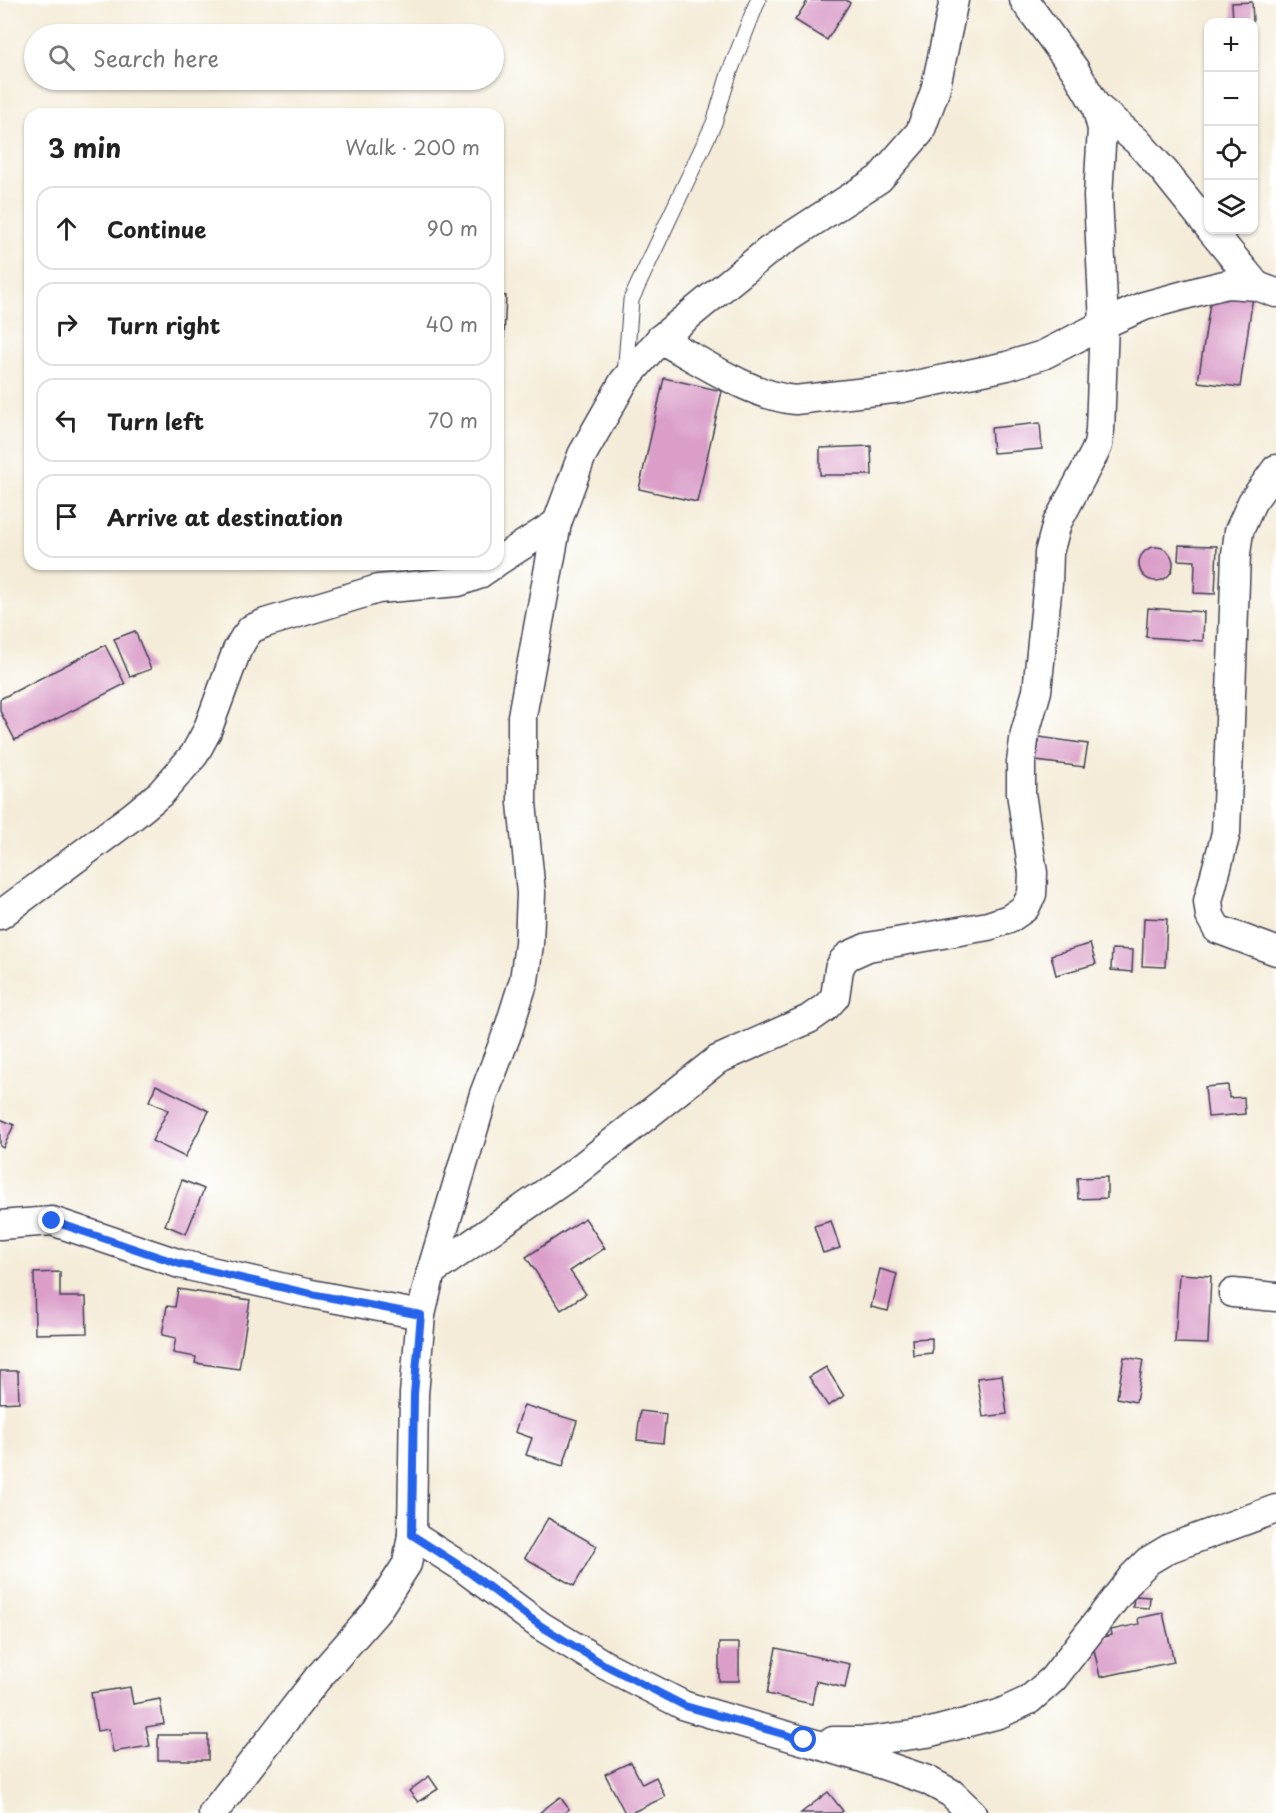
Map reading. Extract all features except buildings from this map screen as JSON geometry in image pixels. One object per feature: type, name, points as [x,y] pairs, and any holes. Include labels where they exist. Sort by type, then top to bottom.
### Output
[{"type":"street","points":[[213,1813],[317,1679],[376,1612],[407,1564],[412,1535],[414,1394],[421,1315],[431,1272],[484,1094],[524,980],[529,944],[531,893],[522,803],[522,716],[557,523],[582,455],[624,381],[660,339],[768,251],[879,179],[920,132],[935,91],[954,0]]},
{"type":"street","points":[[431,1272],[574,1173],[717,1060],[809,1019],[826,1007],[835,997],[839,969],[848,956],[868,947],[988,926],[1009,919],[1025,909],[1032,894],[1034,873],[1022,793],[1021,762],[1025,734],[1037,691],[1049,553],[1058,523],[1098,445],[1104,324],[1098,196],[1102,129],[1096,106],[1075,70],[1024,0]]},
{"type":"street","points":[[1096,106],[1137,141],[1204,220]]},
{"type":"street","points":[[1215,234],[1266,290]]},
{"type":"street","points":[[660,339],[753,390],[780,399],[795,400],[902,388],[1007,366],[1043,355],[1144,306],[1228,285],[1266,290]]},
{"type":"street","points":[[1276,469],[1252,502],[1239,531],[1236,554],[1226,834],[1208,908],[1213,923],[1218,929],[1276,951]]},
{"type":"street","points":[[504,557],[557,523]]},
{"type":"street","points":[[0,915],[161,793],[194,755],[207,731],[237,650],[251,629],[378,589],[458,582],[485,570]]},
{"type":"street","points":[[0,1225],[52,1221],[180,1264],[306,1293],[421,1315]]},
{"type":"street","points":[[1233,1293],[1276,1297]]},
{"type":"street","points":[[804,1740],[868,1741],[927,1732],[999,1714],[1029,1700],[1053,1679],[1132,1577],[1148,1561],[1170,1548],[1276,1509]]},
{"type":"street","points":[[412,1535],[462,1567],[541,1626],[603,1664],[685,1706],[860,1757],[927,1780],[951,1793],[972,1813]]},
{"type":"lane","points":[[624,381],[631,300],[714,123],[733,64],[758,0]]},
{"type":"route","points":[[52,1221],[180,1264],[306,1293],[421,1315],[414,1394],[412,1535],[462,1567],[541,1626],[603,1664],[685,1706],[804,1740]]}]
